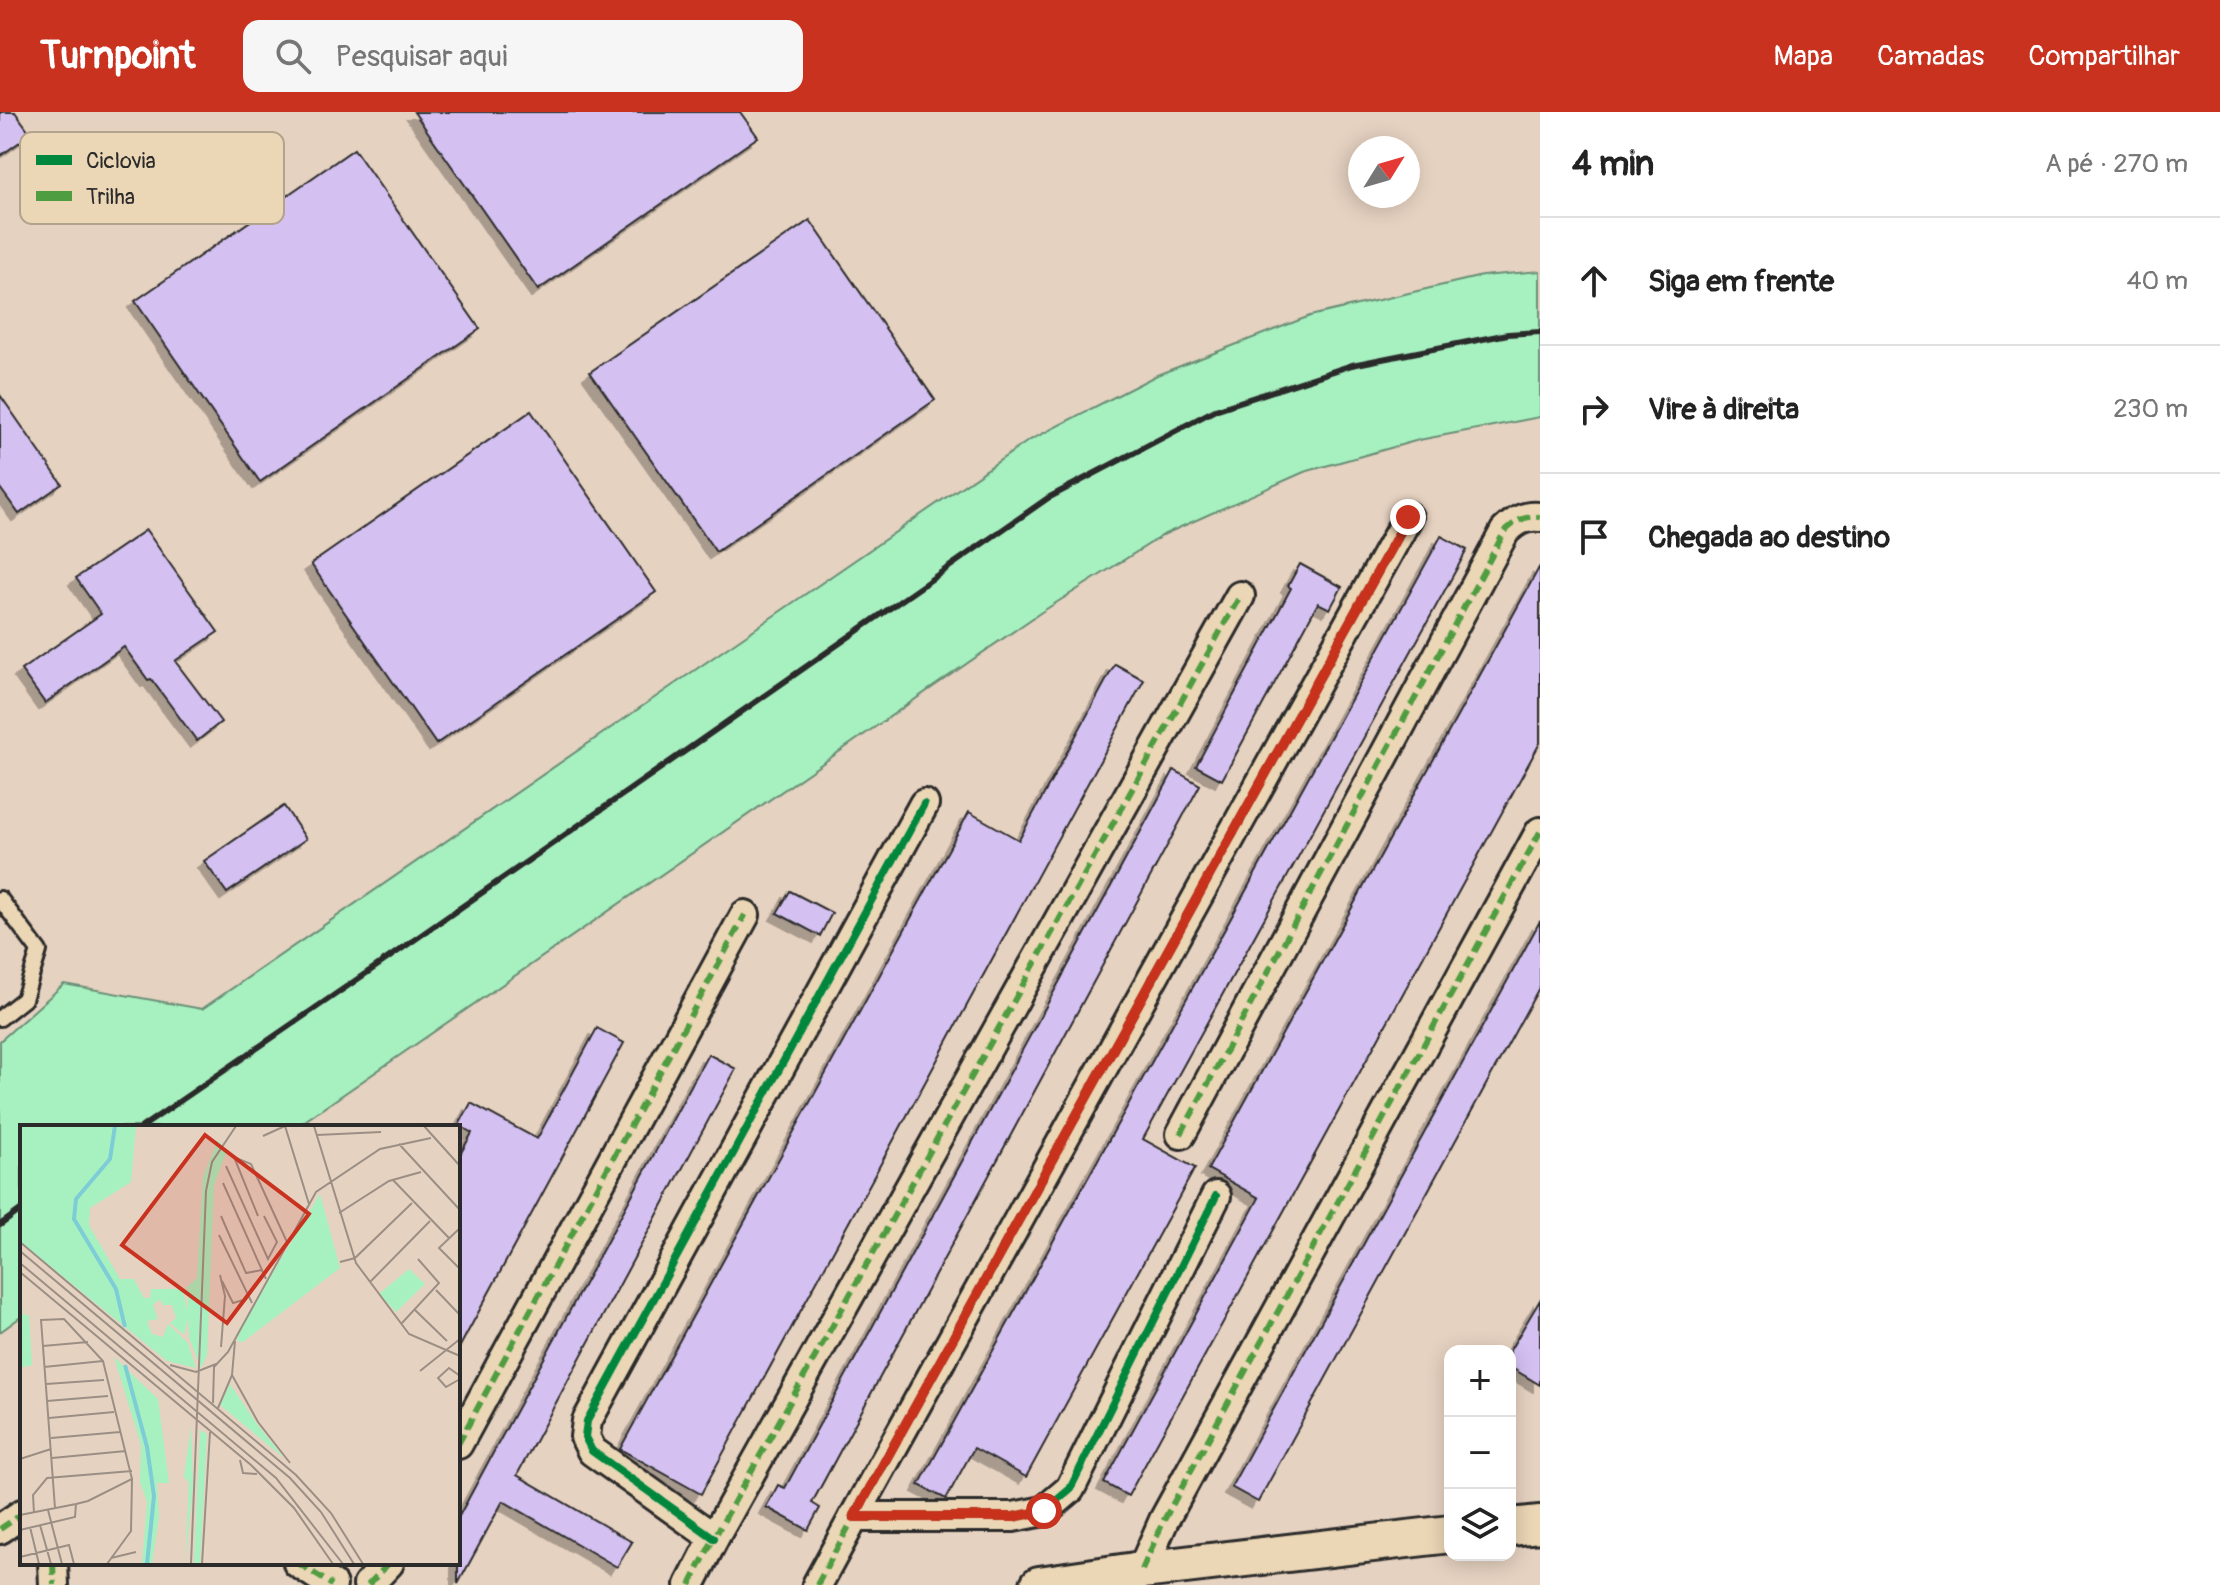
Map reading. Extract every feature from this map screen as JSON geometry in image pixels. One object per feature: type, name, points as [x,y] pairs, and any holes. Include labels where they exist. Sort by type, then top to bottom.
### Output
[{"type":"street","points":[[1181,1134],[1505,531],[1529,515],[1540,517]]},
{"type":"street","points":[[817,1585],[1408,517]]},
{"type":"street","points":[[690,1585],[1240,596]]},
{"type":"street","points":[[714,1538],[592,1451],[585,1437],[587,1421],[924,804]]},
{"type":"street","points":[[1142,1570],[1164,1520],[1540,832]]},
{"type":"street","points":[[460,1440],[745,915]]},
{"type":"street","points":[[854,1517],[1013,1517],[1044,1511],[1070,1489],[1216,1196]]},
{"type":"street","points":[[0,1529],[20,1515]]},
{"type":"street","points":[[1516,1526],[1540,1524]]},
{"type":"street","points":[[1039,1585],[1444,1535]]},
{"type":"street","points":[[53,1565],[54,1585]]},
{"type":"street","points":[[301,1565],[332,1585]]},
{"type":"street","points":[[368,1585],[387,1565]]},
{"type":"lane","points":[[0,899],[39,951],[24,999],[0,1018]]},
{"type":"green space","points":[[1540,271],[1540,417],[1419,440],[1304,472],[1165,534],[1040,613],[299,1125],[20,1125],[20,1317],[0,1332],[0,1041],[64,984],[202,1009],[1028,441],[1157,375],[1310,316],[1482,276]]},
{"type":"building","points":[[0,112],[15,112],[30,132],[20,132],[20,142],[0,156]]},
{"type":"building","points":[[414,112],[740,112],[758,137],[538,290]]},
{"type":"building","points":[[354,149],[480,329],[260,482],[135,301],[246,224],[284,224],[284,198]]},
{"type":"building","points":[[810,220],[935,400],[716,552],[590,372]]},
{"type":"building","points":[[0,395],[62,484],[19,514],[0,488]]},
{"type":"building","points":[[531,411],[656,592],[436,744],[311,564]]},
{"type":"building","points":[[146,530],[218,632],[175,661],[221,722],[197,741],[124,647],[45,703],[21,670],[101,614],[76,578]]},
{"type":"building","points":[[1441,536],[1467,550],[1143,1139],[1195,1168],[1026,1477],[974,1448],[946,1499],[919,1485]]},
{"type":"building","points":[[1300,564],[1342,587],[1330,609],[1318,603],[1222,780],[1196,766],[1291,588],[1288,586]]},
{"type":"building","points":[[1540,566],[1540,743],[1128,1496],[1104,1483],[1259,1198],[1208,1169]]},
{"type":"building","points":[[1115,664],[1144,680],[701,1494],[620,1449],[969,812],[1019,840]]},
{"type":"building","points":[[1174,770],[1200,785],[812,1503],[820,1508],[808,1530],[766,1507],[778,1485],[785,1488]]},
{"type":"building","points":[[284,806],[306,839],[227,893],[204,861]]},
{"type":"building","points":[[790,891],[832,913],[820,936],[777,913]]},
{"type":"building","points":[[1540,921],[1540,986],[1258,1502],[1231,1487]]},
{"type":"building","points":[[597,1028],[624,1043],[460,1346],[460,1154],[472,1133],[459,1125],[471,1103],[537,1139]]},
{"type":"building","points":[[708,1054],[736,1069],[517,1475],[632,1542],[617,1567],[503,1501],[458,1584],[460,1514]]},
{"type":"building","points":[[1540,1300],[1540,1385],[1516,1371],[1516,1345],[1513,1345]]},
{"type":"railway","points":[[145,1125],[1048,498],[1215,410],[1352,365],[1508,334],[1540,332]]},
{"type":"railway","points":[[0,1225],[20,1210]]},
{"type":"marked path","points":[[1181,1134],[1505,531],[1521,520],[1540,517]]},
{"type":"marked path","points":[[690,1585],[1240,596]]},
{"type":"marked path","points":[[1142,1570],[1164,1520],[1540,832]]},
{"type":"marked path","points":[[460,1440],[745,915]]},
{"type":"marked path","points":[[0,1529],[20,1515]]},
{"type":"marked path","points":[[817,1585],[854,1517]]},
{"type":"marked path","points":[[53,1565],[54,1585]]},
{"type":"marked path","points":[[301,1565],[332,1585]]},
{"type":"marked path","points":[[368,1585],[387,1565]]},
{"type":"cycle path","points":[[1216,1196],[1070,1489],[1044,1511],[1013,1517],[854,1517],[1408,517]]},
{"type":"cycle path","points":[[714,1538],[592,1451],[585,1437],[587,1421],[924,804]]},
{"type":"route","points":[[1044,1511],[1013,1517],[854,1517],[1408,517]]}]
